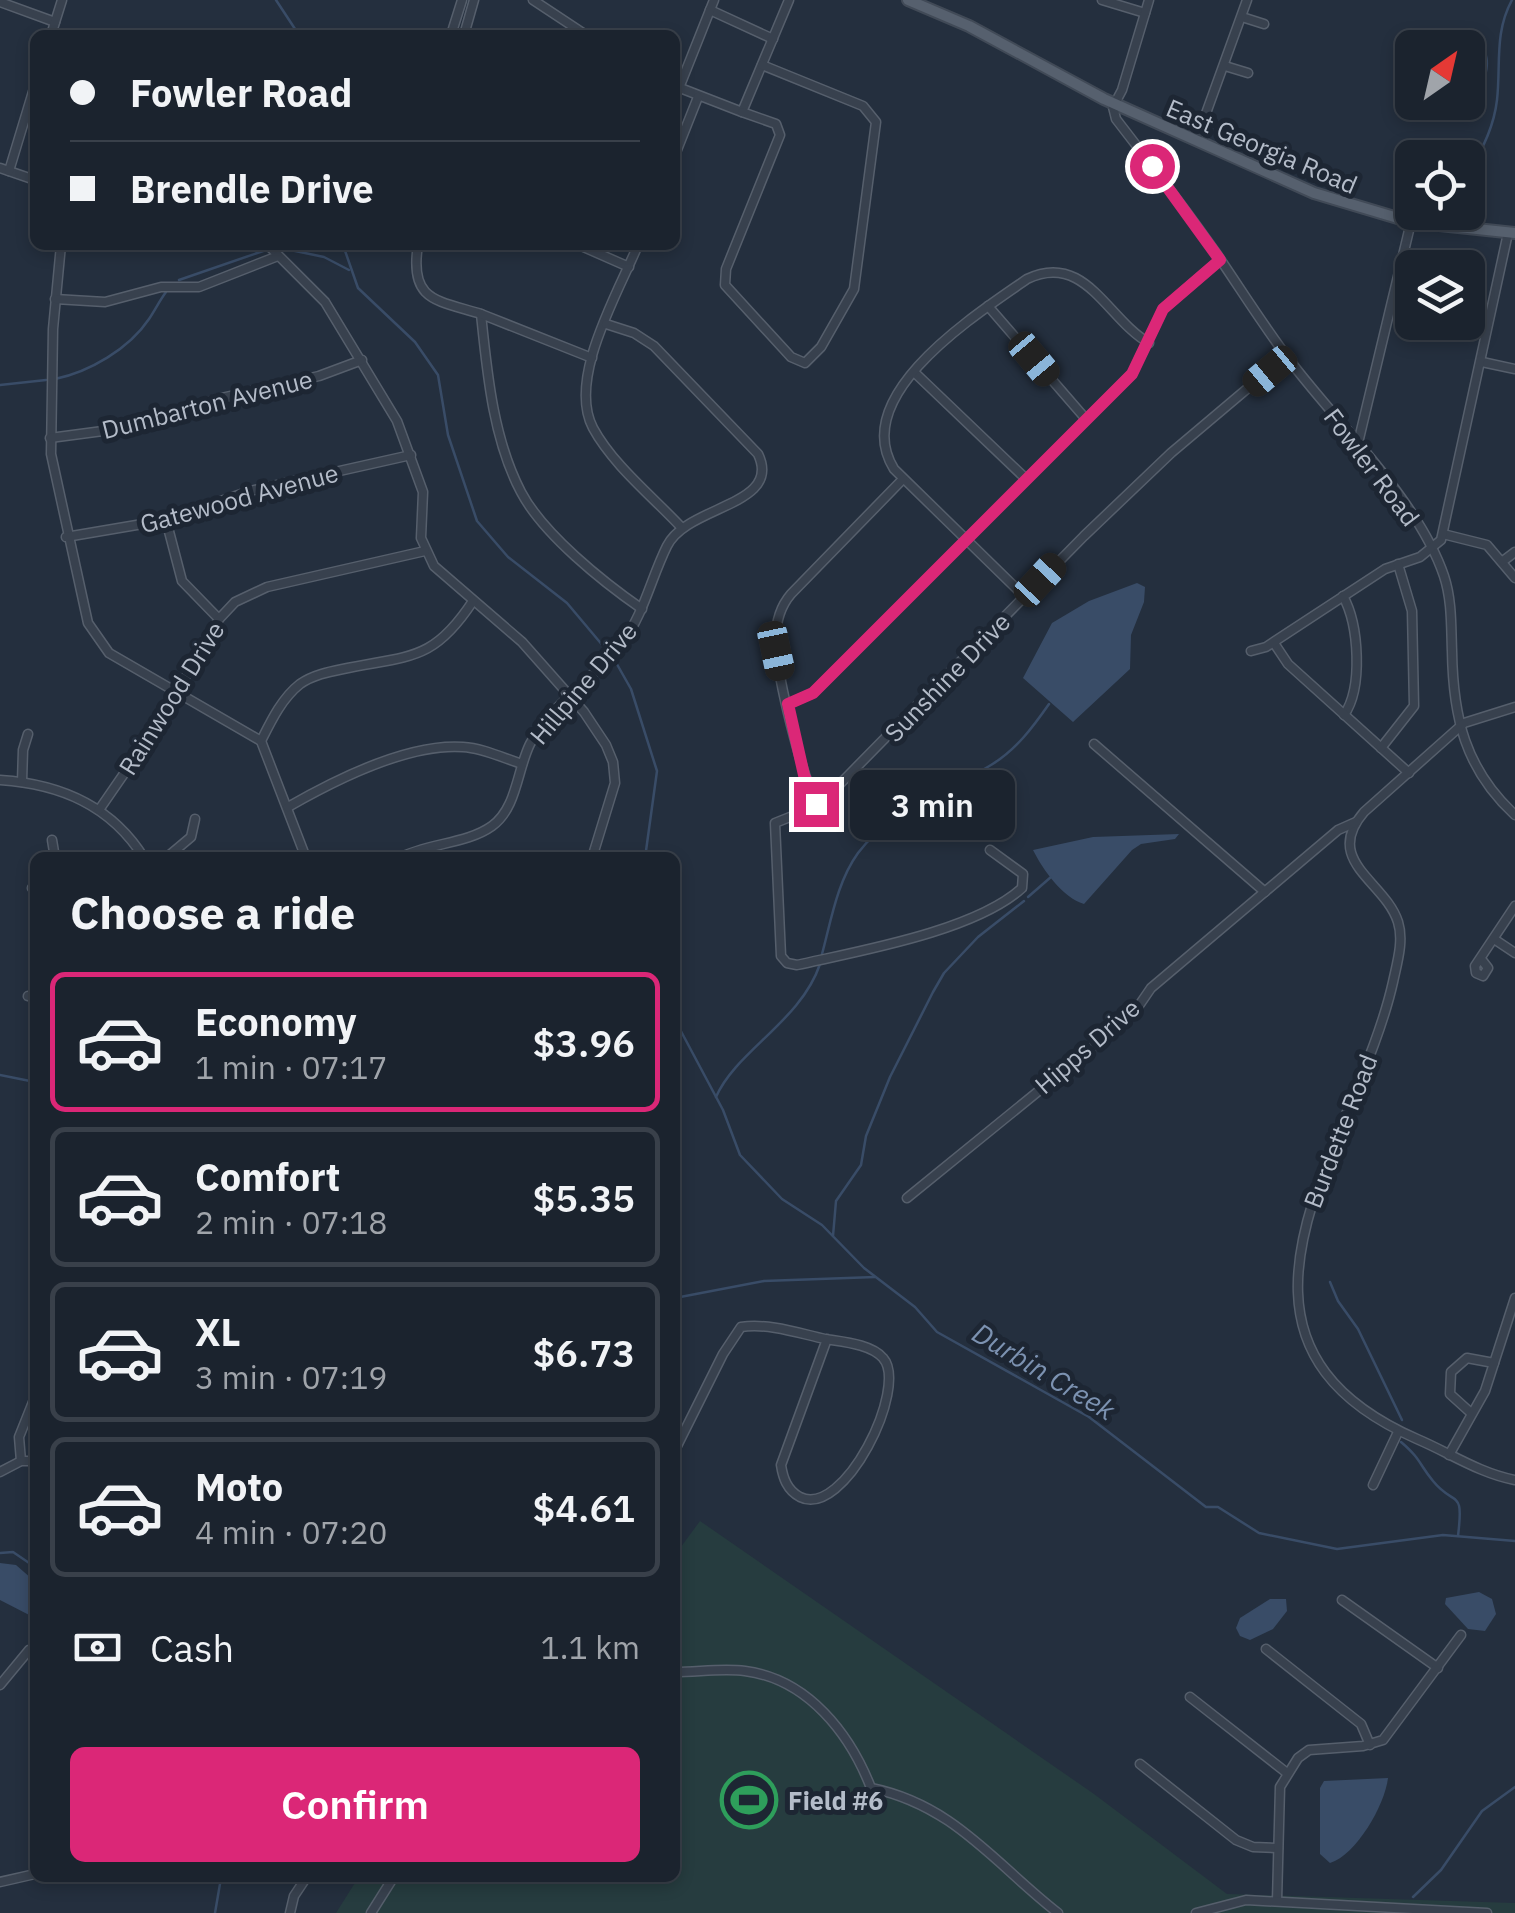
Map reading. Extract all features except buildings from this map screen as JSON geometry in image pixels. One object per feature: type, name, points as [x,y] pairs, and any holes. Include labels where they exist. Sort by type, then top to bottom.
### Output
[{"type":"main road","name":"East Georgia Road","points":[[908,0],[969,26],[1115,104],[1196,141],[1314,193],[1395,217]]},
{"type":"main road","name":"East Georgia Road","points":[[1484,230],[1512,233]]},
{"type":"street","points":[[53,30],[62,0]]},
{"type":"street","points":[[452,30],[462,0]]},
{"type":"street","points":[[465,30],[474,0]]},
{"type":"street","points":[[533,0],[578,30]]},
{"type":"street","points":[[680,80],[714,0]]},
{"type":"street","points":[[742,112],[789,0]]},
{"type":"street","points":[[1102,0],[1145,13]]},
{"type":"street","points":[[1115,104],[1149,0]]},
{"type":"street","points":[[1196,141],[1247,0]]},
{"type":"street","points":[[0,2],[55,22]]},
{"type":"street","points":[[710,10],[773,39]]},
{"type":"street","points":[[1242,17],[1264,24]]},
{"type":"street","points":[[680,88],[776,124],[780,135],[726,269],[725,285],[791,358],[807,363],[854,288],[876,122],[863,106],[762,65]]},
{"type":"street","points":[[1224,66],[1248,73]]},
{"type":"street","points":[[680,142],[698,97]]},
{"type":"street","points":[[30,99],[4,170],[30,178]]},
{"type":"street","name":"Fowler Road","points":[[1115,104],[1116,119],[1286,356],[1358,443],[1432,551],[1450,605],[1460,728],[1474,767],[1515,815]]},
{"type":"street","points":[[1358,443],[1408,230]]},
{"type":"street","points":[[1251,651],[1274,642],[1398,564],[1432,551],[1443,534],[1512,233]]},
{"type":"street","points":[[61,250],[50,438],[82,605],[97,641],[110,653],[261,741],[304,852]]},
{"type":"street","points":[[273,250],[325,302],[362,360],[411,455],[424,497],[420,528],[425,551],[443,578],[522,642],[599,733],[615,770],[610,803],[594,852]]},
{"type":"street","points":[[417,250],[414,273],[421,289],[435,300],[592,358]]},
{"type":"street","points":[[591,250],[629,267]]},
{"type":"street","points":[[606,324],[650,343],[760,458],[762,474],[752,492],[681,527],[593,428],[585,396],[592,358],[636,250]]},
{"type":"street","points":[[56,299],[105,302],[161,288],[199,286],[278,256]]},
{"type":"street","points":[[788,704],[813,693],[1132,374],[1163,309],[1220,260]]},
{"type":"street","points":[[1025,597],[903,479],[886,455],[884,431],[893,405],[914,372],[942,342],[1036,275],[1071,275],[1090,286],[1129,330],[1149,343]]},
{"type":"street","points":[[988,306],[1085,418]]},
{"type":"street","points":[[481,314],[486,374],[522,495],[560,540],[642,609]]},
{"type":"street","name":"Sunshine Drive","points":[[990,850],[1023,874],[1022,888],[1008,899],[952,924],[888,944],[792,964],[782,958],[775,823],[816,804],[872,754],[1171,453],[1286,356]]},
{"type":"street","name":"Dumbarton Avenue","points":[[50,438],[133,427],[217,399],[319,376],[362,360]]},
{"type":"street","points":[[1482,362],[1515,369]]},
{"type":"street","points":[[914,372],[1024,478]]},
{"type":"street","name":"Gatewood Avenue","points":[[66,536],[166,520],[250,491],[411,455]]},
{"type":"street","points":[[816,804],[804,775],[776,642],[783,605],[903,479]]},
{"type":"street","points":[[166,520],[182,581],[219,619]]},
{"type":"street","name":"Hillpine Drive","points":[[412,852],[480,833],[496,823],[508,808],[537,732],[610,656],[642,609],[666,547],[681,527]]},
{"type":"street","points":[[1443,534],[1487,545],[1515,578]]},
{"type":"street","name":"Rainwood Drive","points":[[99,810],[177,692],[219,619],[235,602],[260,589],[425,551]]},
{"type":"street","points":[[1502,561],[1515,552]]},
{"type":"street","points":[[1381,748],[1414,706],[1412,611],[1398,564]]},
{"type":"street","points":[[1344,596],[1352,616],[1355,690],[1344,715]]},
{"type":"street","points":[[261,741],[284,700],[302,682],[432,648],[449,635],[472,601]]},
{"type":"street","points":[[1274,642],[1288,664],[1409,773]]},
{"type":"street","points":[[1356,822],[1460,728],[1477,716],[1515,707]]},
{"type":"street","points":[[22,782],[22,750],[28,734]]},
{"type":"street","points":[[1094,744],[1265,892]]},
{"type":"street","points":[[288,807],[375,764],[444,748],[473,748],[522,764]]},
{"type":"street","points":[[0,780],[62,789],[99,810],[127,834],[140,852]]},
{"type":"street","points":[[174,852],[191,838],[195,819]]},
{"type":"street","name":"Hipps Drive","points":[[907,1198],[984,1132],[1009,1119],[1024,1099],[1110,1033],[1138,1008],[1151,988],[1338,830],[1356,822]]},
{"type":"street","name":"Burdette Road","points":[[1356,822],[1351,836],[1353,858],[1394,913],[1400,930],[1400,948],[1377,1034],[1306,1216],[1299,1246],[1298,1288],[1306,1332],[1330,1378],[1355,1405],[1398,1432],[1481,1470],[1515,1480]]},
{"type":"street","points":[[52,840],[54,852]]},
{"type":"street","points":[[1481,958],[1514,911]]},
{"type":"street","points":[[1494,939],[1515,953]]},
{"type":"street","points":[[1449,1455],[1485,1391],[1515,1298]]},
{"type":"street","points":[[680,1440],[722,1354],[741,1328],[773,1327],[863,1347],[882,1356],[890,1378],[888,1395],[864,1452],[834,1491],[811,1500],[792,1491],[781,1465],[826,1339]]},
{"type":"street","points":[[1471,1413],[1450,1394],[1451,1372],[1467,1358],[1494,1363]]},
{"type":"street","points":[[21,1460],[19,1437],[30,1410]]},
{"type":"street","points":[[1373,1485],[1398,1432]]},
{"type":"street","points":[[0,1472],[21,1460],[30,1461]]},
{"type":"street","points":[[1342,1600],[1438,1668]]},
{"type":"street","points":[[1278,1901],[1280,1787],[1287,1773],[1310,1750],[1370,1745],[1390,1735],[1461,1635]]},
{"type":"street","points":[[0,1685],[29,1650]]},
{"type":"street","points":[[1266,1650],[1361,1724],[1370,1745]]},
{"type":"street","points":[[680,1672],[746,1671],[799,1692],[842,1730],[871,1788],[920,1802],[946,1818],[1058,1913]]},
{"type":"street","points":[[1190,1697],[1287,1773]]},
{"type":"street","points":[[1140,1764],[1236,1840],[1253,1847],[1278,1848]]},
{"type":"street","points":[[0,1882],[30,1875]]},
{"type":"street","points":[[290,1913],[294,1896],[303,1882]]},
{"type":"street","points":[[371,1913],[390,1882]]},
{"type":"street","points":[[1196,1913],[1236,1900],[1487,1913]]},
{"type":"green space","points":[[700,1521],[1094,1794],[1227,1894],[1515,1903],[1515,1913],[336,1913],[355,1882],[680,1882],[680,1548]]},
{"type":"water","points":[[1137,583],[1145,587],[1144,602],[1131,635],[1130,669],[1073,722],[1023,678],[1052,623],[1089,601]]},
{"type":"water","points":[[1179,834],[1175,839],[1141,844],[1132,850],[1084,904],[1054,882],[1033,850],[1093,837]]},
{"type":"water","points":[[0,1563],[16,1565],[30,1577],[30,1615],[0,1600]]},
{"type":"water","points":[[1479,1592],[1492,1599],[1496,1614],[1485,1631],[1468,1629],[1445,1604],[1446,1598]]},
{"type":"water","points":[[1270,1599],[1286,1599],[1287,1611],[1273,1629],[1250,1640],[1240,1636],[1236,1628],[1240,1618]]},
{"type":"water","points":[[1388,1778],[1368,1828],[1350,1850],[1330,1863],[1320,1854],[1320,1788],[1324,1781]]},
{"type":"waterway","name":"Durbin Creek","points":[[276,0],[296,30]]},
{"type":"waterway","points":[[1485,141],[1497,100],[1500,37],[1512,0]]},
{"type":"waterway","points":[[179,280],[266,250]]},
{"type":"waterway","points":[[290,250],[324,257],[349,270]]},
{"type":"waterway","name":"Durbin Creek","points":[[345,250],[358,288],[415,342],[438,375],[448,435],[477,521],[508,557],[567,603],[609,653]]},
{"type":"waterway","points":[[55,379],[94,365],[119,349],[141,330],[166,292]]},
{"type":"waterway","points":[[0,385],[46,380]]},
{"type":"waterway","name":"Durbin Creek","points":[[614,659],[631,689],[657,771],[646,852]]},
{"type":"waterway","points":[[822,954],[845,876],[872,837],[903,813],[1000,759],[1023,738],[1049,704]]},
{"type":"waterway","points":[[1028,897],[1051,877]]},
{"type":"waterway","points":[[833,1236],[836,1201],[861,1165],[866,1136],[890,1077],[933,992],[944,973],[978,937],[1024,901]]},
{"type":"waterway","points":[[716,1097],[738,1065],[799,1002],[820,964]]},
{"type":"waterway","name":"Durbin Creek","points":[[680,1029],[723,1110],[740,1155],[782,1199],[822,1225],[864,1268],[915,1307],[937,1332],[1089,1417],[1206,1507],[1218,1507],[1259,1533],[1337,1549],[1443,1535],[1515,1541]]},
{"type":"waterway","points":[[0,1075],[30,1081]]},
{"type":"waterway","points":[[680,1297],[764,1281],[875,1277]]},
{"type":"waterway","points":[[1330,1282],[1358,1329],[1402,1420]]},
{"type":"waterway","points":[[1401,1442],[1433,1481],[1459,1504],[1458,1536]]},
{"type":"waterway","points":[[0,1553],[13,1552],[30,1564]]},
{"type":"waterway","points":[[1413,1897],[1441,1870],[1482,1811],[1515,1787]]},
{"type":"waterway","points":[[215,1913],[220,1882]]},
{"type":"place","name":"Field #6","points":[[749,1800]]},
{"type":"route","points":[[816,804],[804,775],[788,704],[813,693],[1058,443],[1132,374],[1163,309],[1220,260],[1152,166]]}]
